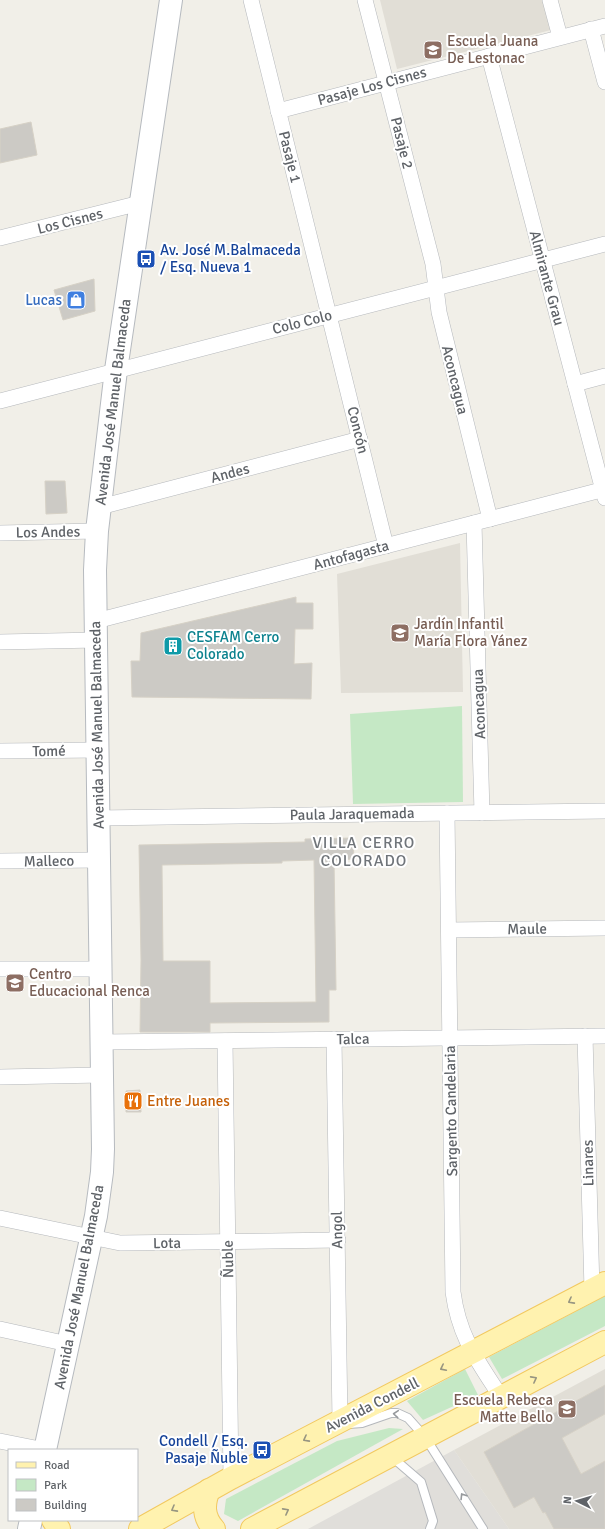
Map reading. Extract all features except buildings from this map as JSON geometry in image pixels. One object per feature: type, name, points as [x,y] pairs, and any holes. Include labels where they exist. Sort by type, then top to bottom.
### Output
[{"type":"main road","name":"Avenida José Manuel Balmaceda","points":[[45,1449],[92,1237],[102,1172],[102,1042],[98,818],[96,531],[116,370],[171,0]]},
{"type":"main road","name":"Avenida Condell","points":[[140,1529],[231,1478],[598,1287]]},
{"type":"main road","points":[[252,1529],[605,1342]]},
{"type":"main road","points":[[209,1490],[204,1505],[205,1513],[214,1529]]},
{"type":"street","name":"Pasaje 1","points":[[251,0],[329,315]]},
{"type":"street","name":"Pasaje 2","points":[[365,0],[433,264],[436,287]]},
{"type":"street","points":[[550,0],[560,37]]},
{"type":"street","name":"Pasaje Los Cisnes","points":[[278,111],[598,27]]},
{"type":"street","points":[[598,27],[605,82]]},
{"type":"street","name":"Almirante Grau","points":[[489,56],[604,492]]},
{"type":"street","name":"Los Cisnes","points":[[0,238],[140,204]]},
{"type":"street","name":"Colo Colo","points":[[0,400],[605,244]]},
{"type":"street","name":"Aconcagua","points":[[436,287],[438,312],[490,519]]},
{"type":"street","name":"Concón","points":[[329,315],[386,546]]},
{"type":"street","points":[[575,384],[605,376]]},
{"type":"street","name":"Andes","points":[[100,507],[360,439]]},
{"type":"street","name":"Antofagasta","points":[[0,642],[96,631],[386,546],[490,519],[604,492]]},
{"type":"street","name":"Aconcagua","points":[[474,523],[482,813]]},
{"type":"street","name":"Los Andes","points":[[0,533],[96,531]]},
{"type":"street","name":"Tomé","points":[[0,751],[98,750]]},
{"type":"street","name":"Paula Jaraquemada","points":[[98,818],[605,811]]},
{"type":"street","name":"Sargento Candelaria","points":[[447,813],[453,1292],[455,1307],[462,1332],[472,1353],[501,1397]]},
{"type":"street","name":"Malleco","points":[[0,861],[99,860]]},
{"type":"street","name":"Maule","points":[[449,930],[605,928]]},
{"type":"street","points":[[0,969],[100,968]]},
{"type":"street","name":"Linares","points":[[585,1036],[598,1287]]},
{"type":"street","name":"Talca","points":[[102,1042],[605,1036]]},
{"type":"street","name":"Angol","points":[[334,1040],[340,1421]]},
{"type":"street","name":"Ñuble","points":[[225,1041],[231,1478]]},
{"type":"street","points":[[0,1077],[102,1076]]},
{"type":"street","name":"Lota","points":[[0,1218],[110,1242],[338,1240]]},
{"type":"street","points":[[0,1329],[68,1344]]},
{"type":"street","points":[[0,1441],[40,1449]]},
{"type":"lane","points":[[340,1421],[348,1424],[362,1423],[386,1414],[397,1414],[408,1418],[425,1437],[484,1529]]},
{"type":"lane","points":[[390,1456],[421,1482],[433,1521],[430,1529]]},
{"type":"shaded area","name":"Escuela Juana De Lestonac","points":[[380,0],[543,0],[551,30],[397,69]]},
{"type":"shaded area","name":"Jardín Infantil María Flora Yánez","points":[[460,543],[463,692],[341,693],[337,574]]},
{"type":"shaded area","name":"Escuela Rebeca Matte Bello","points":[[605,1369],[605,1529],[509,1529],[454,1450]]},
{"type":"shaded area","points":[[454,1450],[509,1529],[308,1529]]},
{"type":"green space","points":[[462,706],[463,802],[353,804],[350,714]]},
{"type":"green space","points":[[605,1296],[605,1326],[502,1379],[489,1357]]},
{"type":"green space","points":[[465,1369],[478,1395],[423,1420],[407,1401]]},
{"type":"green space","points":[[389,1428],[403,1429],[238,1521],[224,1514],[226,1499],[337,1441]]},
{"type":"place","name":"Escuela Juana De Lestonac","points":[[433,50]]},
{"type":"place","name":"Av. José M.Balmaceda / Esq. Nueva 1","points":[[146,259]]},
{"type":"place","name":"Lucas","points":[[76,300]]},
{"type":"place","name":"Jardín Infantil María Flora Yánez","points":[[400,633]]},
{"type":"place","name":"CESFAM Cerro Colorado","points":[[173,646]]},
{"type":"place","name":"Centro Educacional Renca","points":[[15,983]]},
{"type":"place","name":"Entre Juanes","points":[[133,1101]]},
{"type":"place","name":"Escuela Rebeca Matte Bello","points":[[567,1409]]},
{"type":"place","name":"Condell / Esq. Pasaje Ñuble","points":[[262,1450]]},
{"type":"district","name":"VILLA CERRO COLORADO","points":[[364,852]]}]
